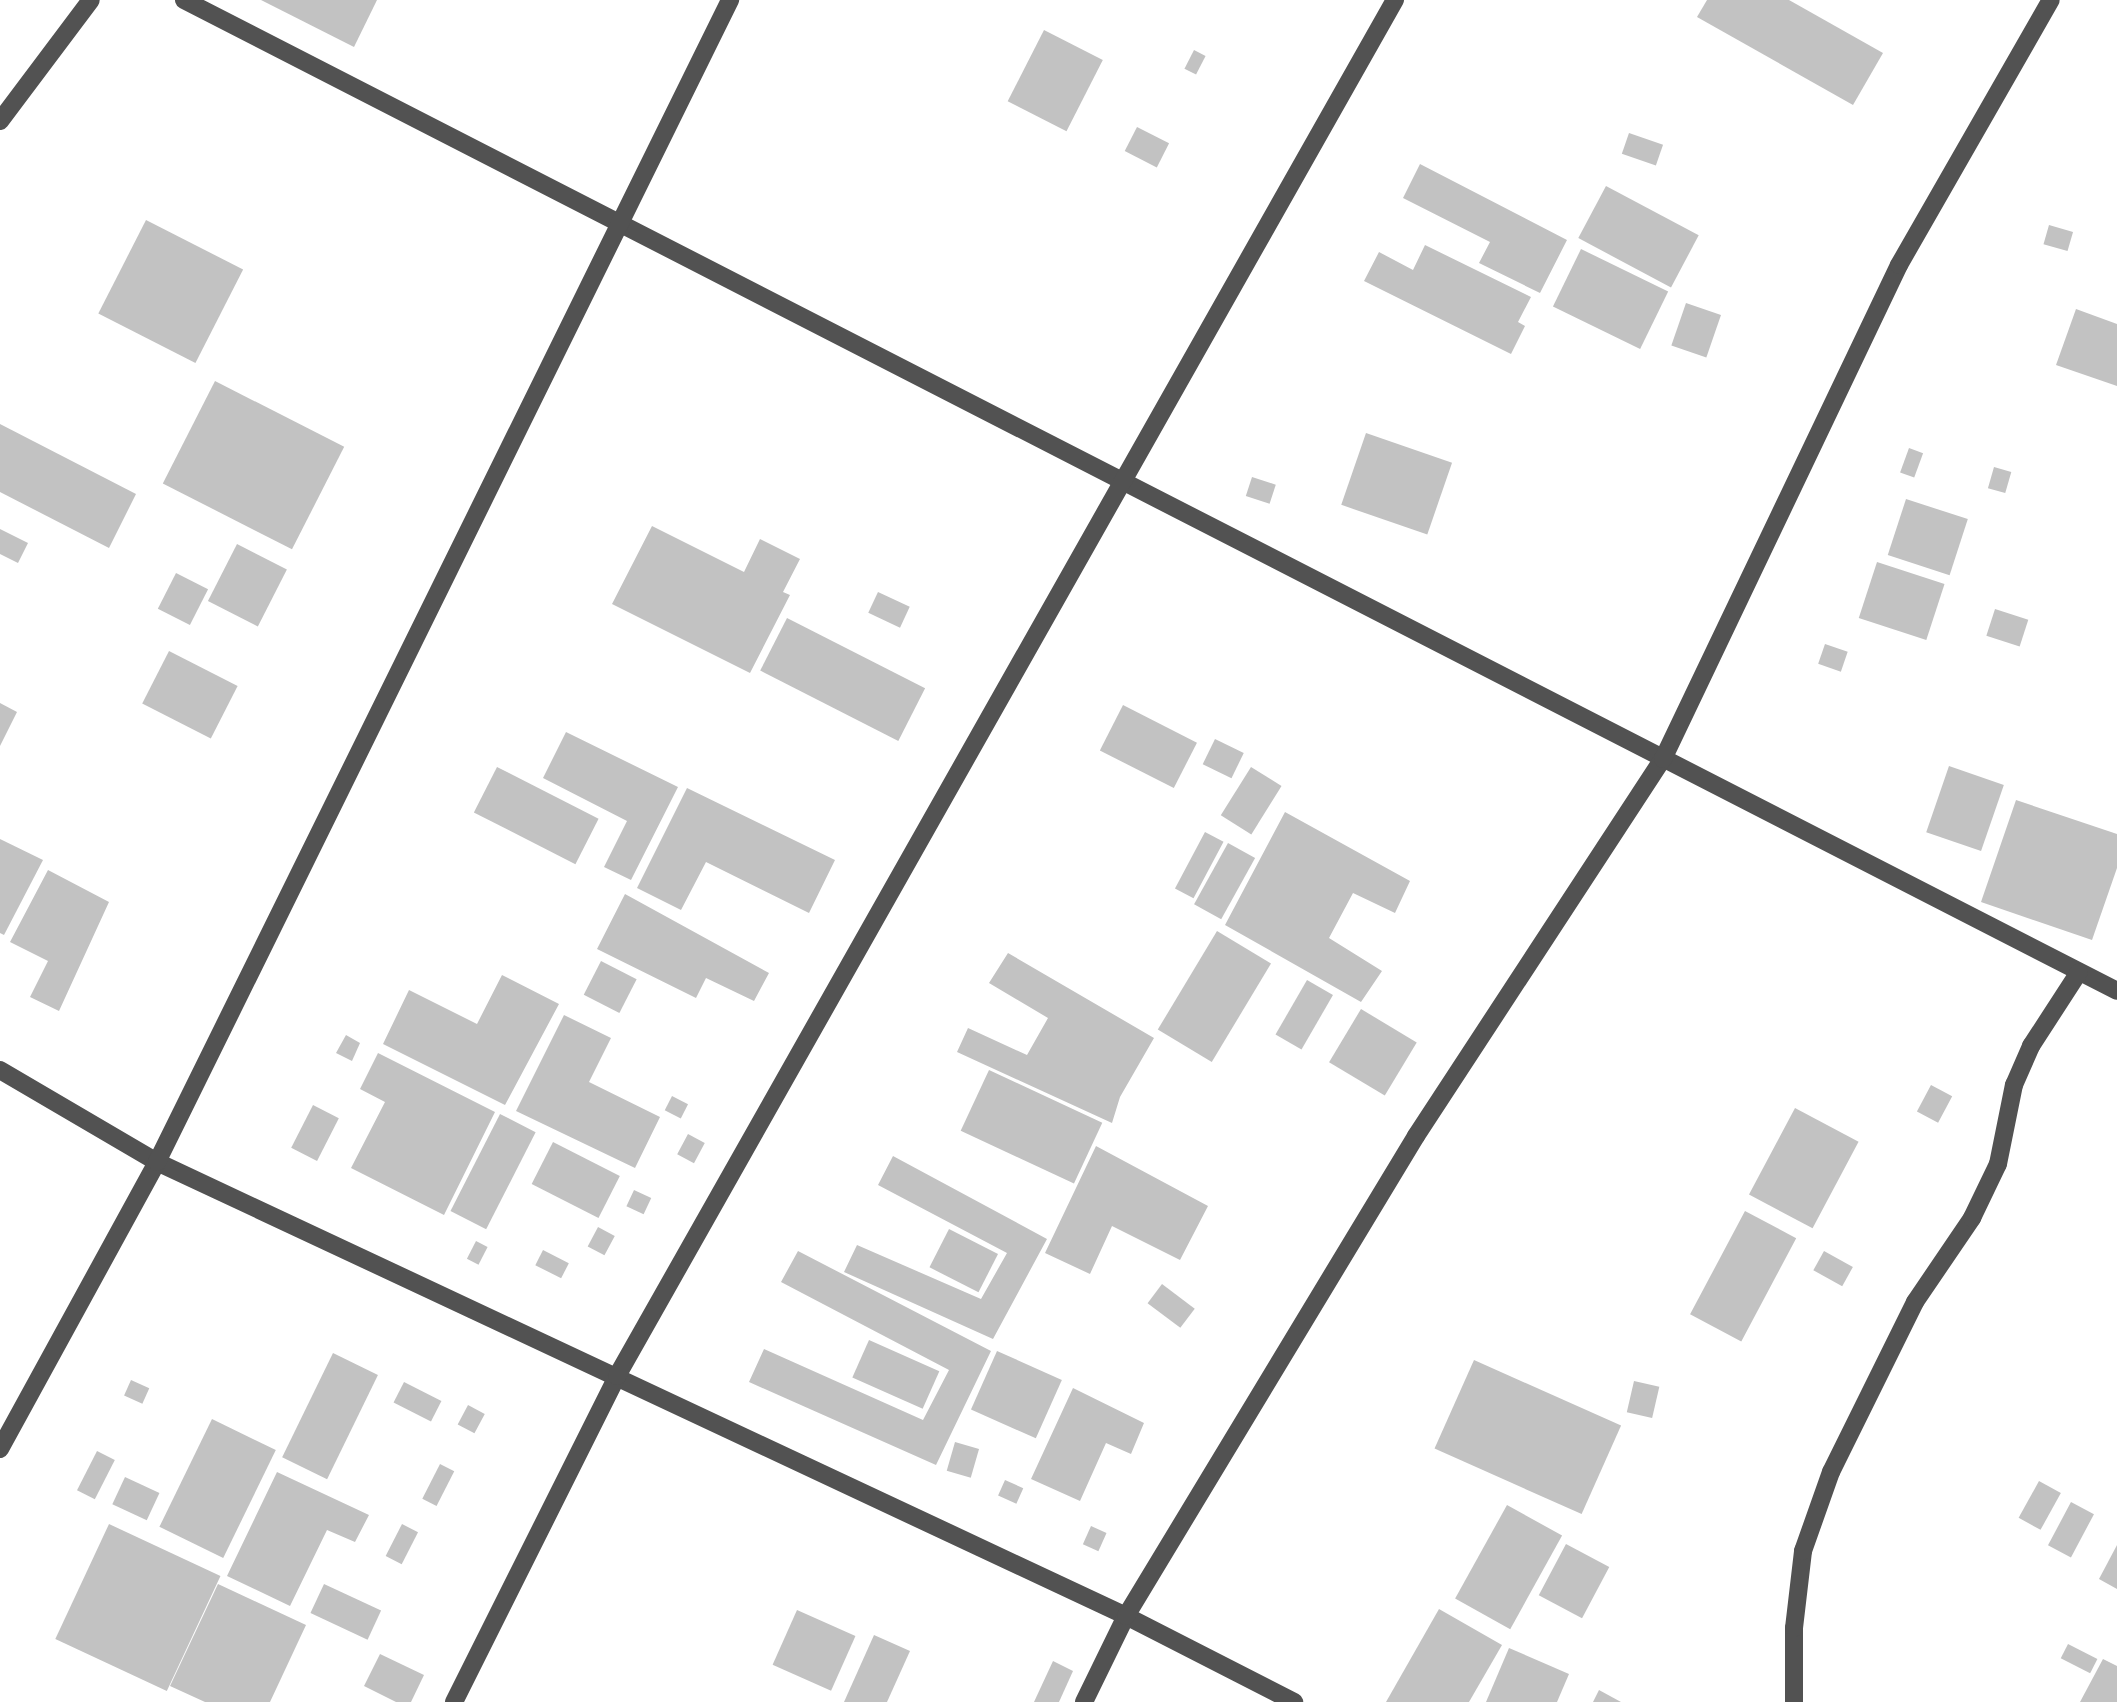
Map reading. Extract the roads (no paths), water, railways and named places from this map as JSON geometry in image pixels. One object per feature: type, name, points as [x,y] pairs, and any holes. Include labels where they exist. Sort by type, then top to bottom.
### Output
[{"type":"street","points":[[0,121],[91,0]]},
{"type":"street","points":[[184,0],[2117,991]]},
{"type":"street","points":[[0,1449],[157,1162],[730,0]]},
{"type":"street","points":[[454,1702],[617,1376],[1395,0]]},
{"type":"street","points":[[1084,1702],[1126,1616],[1416,1136],[1664,759],[1899,265],[2051,0]]},
{"type":"street","points":[[1794,1702],[1794,1628],[1803,1551],[1830,1472],[1915,1302],[1972,1218],[1998,1164],[2014,1085],[2031,1045],[2079,972]]},
{"type":"street","points":[[0,1070],[157,1162],[1126,1616],[1294,1702]]}]
